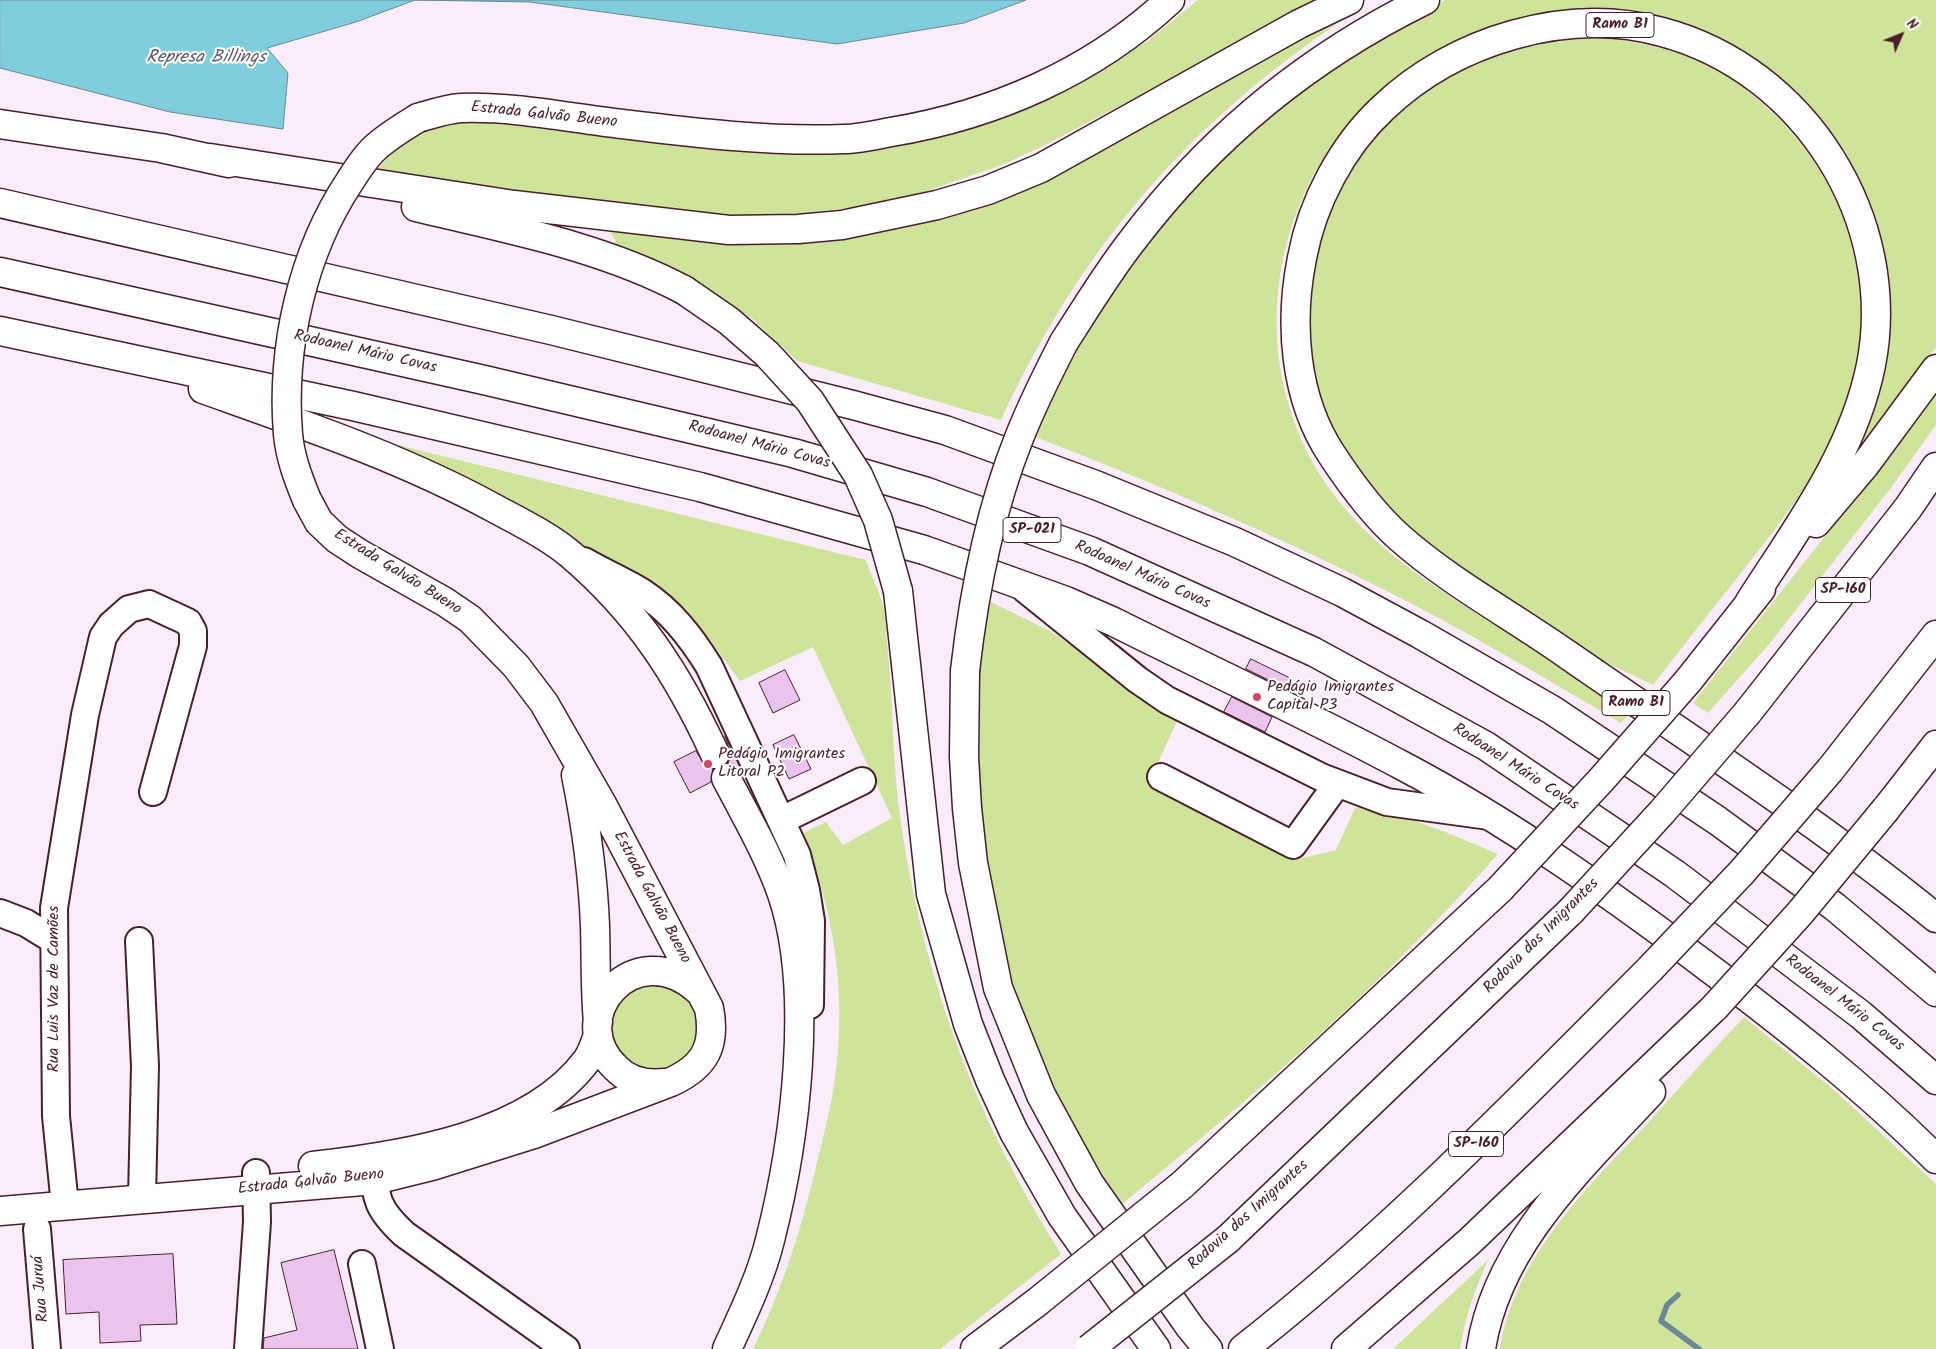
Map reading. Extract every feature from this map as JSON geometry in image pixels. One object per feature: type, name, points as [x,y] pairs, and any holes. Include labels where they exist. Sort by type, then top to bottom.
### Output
[{"type":"main road","name":"Estrada Galvão Bueno","points":[[0,1212],[64,1198],[432,1166],[600,1111],[668,1083],[688,1074],[701,1061],[710,1044],[712,1026],[709,1008],[602,804],[544,703],[495,642],[470,619],[445,602],[337,539],[319,522],[306,500],[292,461],[288,434],[290,358],[302,287],[319,236],[330,213],[361,164],[374,149],[392,134],[418,118],[460,108],[505,109],[699,133],[783,140],[846,139],[921,127],[984,110],[1056,80],[1123,40],[1170,0]]},
{"type":"main road","points":[[210,158],[514,205],[729,230],[798,229],[842,225],[937,205],[988,190],[1040,168],[1299,24],[1349,0]]},
{"type":"main road","points":[[1208,1349],[1190,1327],[1089,1183],[1041,1095],[998,988],[974,872],[964,757],[965,671],[976,582],[990,526],[1018,439],[1064,342],[1131,241],[1187,174],[1267,99],[1335,50],[1384,20],[1425,0]]},
{"type":"main road","name":"Ramo B1","points":[[1749,603],[1832,470],[1852,430],[1871,364],[1874,338],[1875,294],[1872,261],[1852,197],[1840,170],[1802,120],[1769,87],[1713,50],[1687,40],[1635,26],[1598,24],[1544,29],[1509,36],[1479,46],[1436,70],[1402,92],[1380,110],[1351,146],[1328,183],[1315,211],[1300,266],[1295,320],[1297,359],[1318,430],[1330,452],[1352,483],[1401,539],[1453,577],[1748,778],[1901,889],[1936,918]]},
{"type":"main road","points":[[0,124],[161,148],[210,158],[552,240],[630,264],[684,290],[729,321],[767,354],[810,401],[858,475],[878,520],[898,590],[931,894],[946,955],[968,1024],[990,1080],[1014,1132],[1062,1216],[1156,1349]]},
{"type":"main road","points":[[0,202],[560,333],[862,407],[954,433],[1098,486],[1235,542],[1351,596],[1552,710],[1718,821],[1812,890],[1936,992]]},
{"type":"main road","name":"Rodoanel Mário Covas","points":[[0,272],[474,378],[784,451],[927,492],[1090,551],[1314,652],[1486,746],[1675,874],[1861,1015],[1936,1080]]},
{"type":"main road","points":[[0,331],[119,358],[353,406],[700,487],[924,550],[1066,601],[1114,622],[1403,766],[1488,816],[1626,906],[1755,1002],[1846,1076],[1936,1159]]},
{"type":"main road","points":[[119,358],[351,441],[441,479],[518,521],[568,553],[609,590],[650,638],[677,677],[766,854],[782,896],[793,939],[797,980],[797,1074],[789,1151],[770,1241],[746,1308],[727,1349]]},
{"type":"main road","points":[[975,1349],[1036,1303],[1182,1185],[1500,889],[1602,779],[1688,681],[1749,603],[1864,465],[1936,369]]},
{"type":"main road","name":"Rodovia dos Imigrantes","points":[[1089,1349],[1228,1239],[1571,911],[1662,812],[1748,712],[1908,508],[1936,467]]},
{"type":"main road","name":"SP-160","points":[[1243,1349],[1293,1310],[1463,1156],[1650,969],[1742,872],[1830,770],[1936,634]]},
{"type":"main road","points":[[1346,1349],[1469,1242],[1707,1015],[1800,913],[1936,745]]},
{"type":"main road","name":"Estrada Galvão Bueno","points":[[572,754],[589,840],[595,927],[595,984],[601,1047],[609,1062],[622,1074],[636,1082],[668,1083]]},
{"type":"main road","name":"Estrada Galvão Bueno","points":[[374,1170],[458,1139],[531,1109],[554,1093],[588,1059],[606,996],[618,983],[633,974],[651,970],[669,972],[686,979],[699,991]]},
{"type":"main road","points":[[1481,1349],[1494,1298],[1506,1270],[1530,1233],[1557,1196],[1668,1074],[1707,1015]]},
{"type":"main road","name":"Estrada Galvão Bueno","points":[[0,1194],[64,1198]]},
{"type":"street","points":[[568,553],[642,592],[669,614],[690,637],[709,666],[782,820],[797,855],[811,920],[811,1001],[797,1074]]},
{"type":"street","points":[[1020,585],[1138,680],[1167,700],[1337,784],[1387,802],[1488,816]]},
{"type":"street","name":"Rua Luis Vaz de Camões","points":[[64,1198],[56,1116],[52,939],[59,868],[85,715],[103,637],[111,625],[128,609],[150,604],[188,622],[193,631],[193,646],[153,792]]},
{"type":"street","points":[[1161,777],[1293,844],[1337,784]]},
{"type":"street","points":[[782,820],[862,781]]},
{"type":"street","points":[[0,913],[26,923],[52,939]]},
{"type":"street","points":[[139,941],[145,1066],[142,1190]]},
{"type":"street","points":[[374,1170],[380,1208],[404,1234],[566,1349]]},
{"type":"street","points":[[248,1349],[257,1222],[256,1181]]},
{"type":"street","name":"Rua Juruá","points":[[36,1229],[47,1349]]},
{"type":"street","points":[[362,1264],[380,1349]]},
{"type":"green space","points":[[1198,0],[1329,0],[1234,46],[1043,146],[1002,165],[915,195],[870,205],[782,216],[695,216],[375,173],[396,150],[420,134],[447,125],[477,121],[725,150],[800,153],[1072,86],[1146,42]]},
{"type":"green space","points":[[1445,0],[1936,0],[1936,347],[1828,497],[1883,272],[1763,73],[1590,19],[1568,14],[1516,22],[1472,35],[1410,67],[1359,112],[1319,165],[1292,226],[1278,290],[1279,357],[1295,423],[1327,485],[1344,508],[1364,529],[1407,566],[1453,599],[1632,711],[1621,723],[1474,637],[1340,568],[1210,508],[1033,436],[1091,315],[1207,165],[1309,79]]},
{"type":"green space","points":[[1338,23],[1283,63],[1231,105],[1141,197],[1102,247],[1065,301],[1032,358],[1001,420],[797,361],[754,320],[702,285],[672,270],[610,247],[616,241],[610,232],[662,236],[862,233]]},
{"type":"green space","points":[[1612,38],[1668,50],[1708,64],[1721,71],[1751,94],[1786,127],[1815,164],[1837,204],[1852,248],[1860,293],[1860,340],[1852,386],[1836,432],[1827,450],[1806,485],[1782,519],[1653,685],[1591,655],[1429,552],[1354,478],[1308,386],[1304,262],[1343,167],[1409,96],[1498,49],[1552,39]]},
{"type":"green space","points":[[1936,388],[1936,425],[1890,489],[1770,643],[1708,713],[1693,703],[1848,507]]},
{"type":"green space","points":[[377,440],[866,560],[884,611],[898,801],[907,862],[935,980],[954,1037],[1001,1147],[1029,1201],[1061,1254],[940,1349],[753,1349],[782,1282],[804,1214],[835,1078],[839,1015],[835,953],[823,893],[803,833],[826,822],[843,845],[892,818],[813,647],[740,681],[710,640],[693,622],[630,571]]},
{"type":"green space","points":[[989,601],[1050,631],[1179,717],[1148,784],[1294,860],[1336,850],[1355,808],[1369,805],[1443,831],[1498,854],[1410,948],[1318,1036],[1122,1204],[1099,1176],[1052,1090],[1011,985],[985,861],[976,757],[977,671]]},
{"type":"green space","points":[[655,983],[672,987],[686,996],[695,1010],[699,1027],[695,1044],[686,1058],[672,1067],[655,1071],[638,1067],[624,1058],[615,1044],[611,1027],[615,1010],[624,996],[638,987]]},
{"type":"green space","points":[[1744,1017],[1834,1090],[1936,1184],[1936,1349],[1500,1349],[1508,1316],[1520,1285],[1556,1227],[1600,1174]]},
{"type":"green space","points":[[1488,1260],[1471,1303],[1460,1349],[1393,1349]]},
{"type":"water","name":"Represa Billings","points":[[0,0],[415,0],[356,22],[267,48],[288,73],[283,129],[170,112],[0,68]]},
{"type":"water","points":[[415,0],[1026,0],[964,23],[837,44],[530,2]]},
{"type":"building","points":[[1251,659],[1292,679],[1287,689],[1246,669]]},
{"type":"building","points":[[785,670],[800,700],[773,713],[759,683]]},
{"type":"building","points":[[1232,697],[1272,717],[1265,732],[1224,712]]},
{"type":"building","points":[[794,735],[811,769],[789,779],[773,745]]},
{"type":"building","points":[[725,736],[740,767],[738,768],[728,763],[731,755]]},
{"type":"building","points":[[696,751],[706,767],[713,769],[711,782],[690,793],[674,762]]},
{"type":"building","points":[[334,1250],[358,1349],[263,1349],[264,1338],[297,1330],[281,1263]]},
{"type":"building","points":[[173,1254],[177,1324],[140,1325],[141,1341],[100,1343],[99,1312],[66,1314],[63,1260]]},
{"type":"waterway","points":[[1678,1295],[1667,1305],[1661,1321],[1699,1349]]},
{"type":"place","name":"Pedágio Imigrantes Capital P3","points":[[1257,697]]},
{"type":"place","name":"Pedágio Imigrantes Litoral P2","points":[[708,764]]}]
